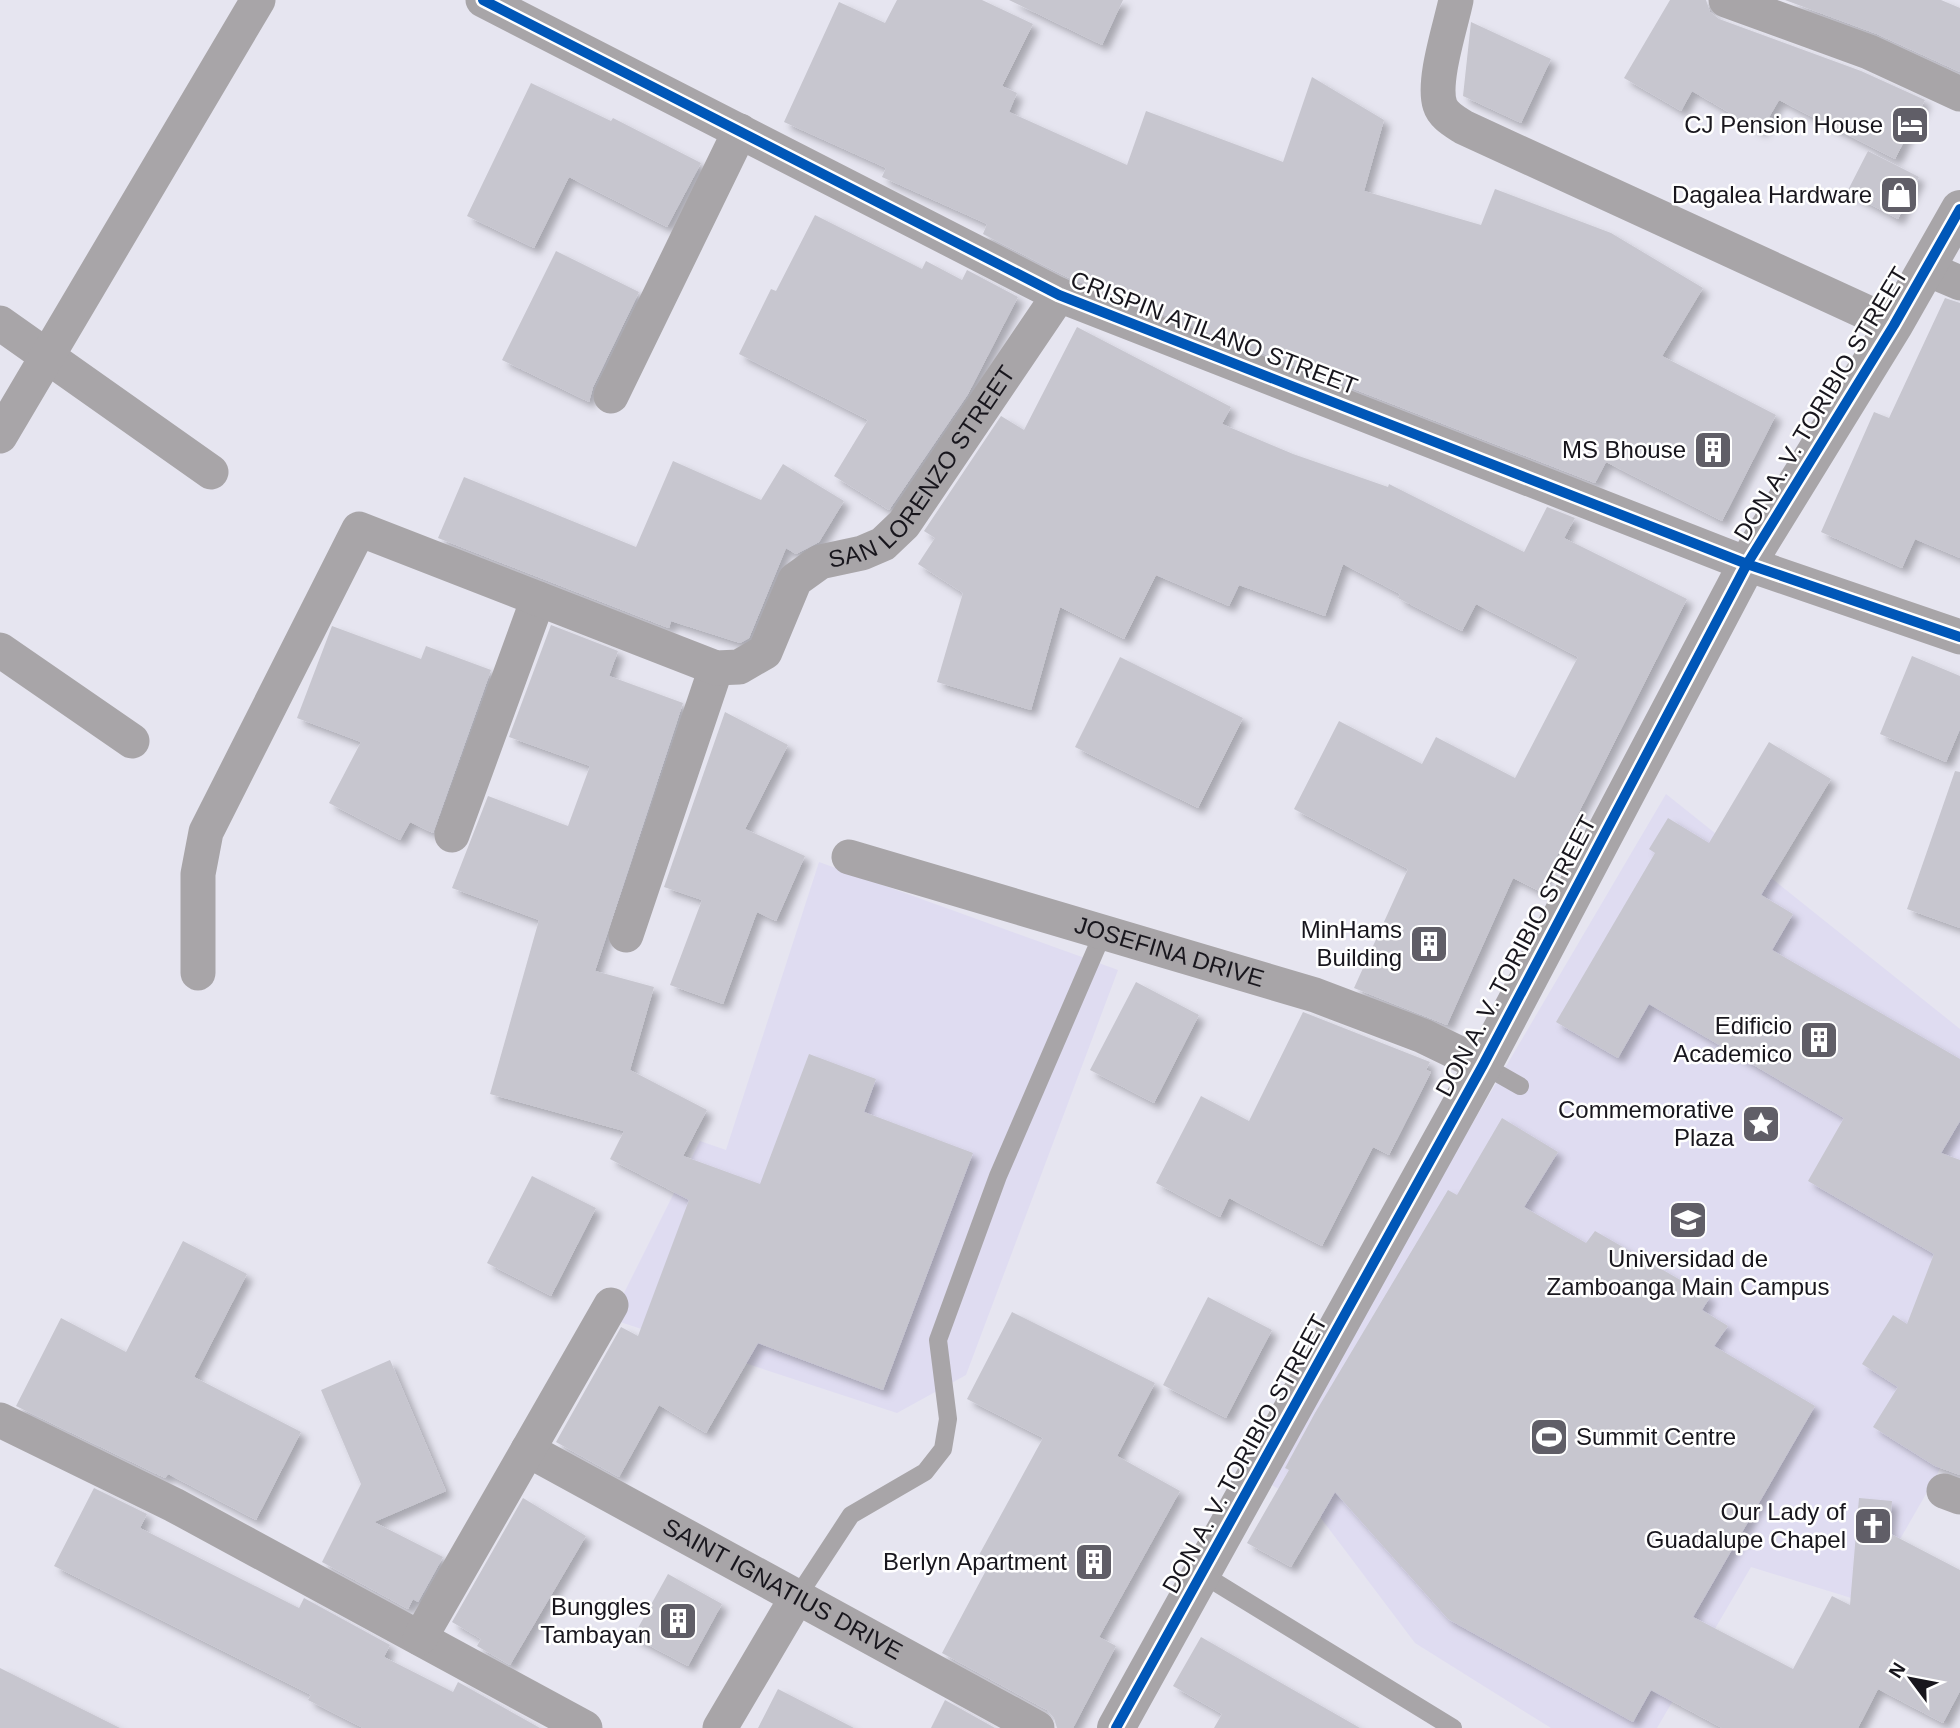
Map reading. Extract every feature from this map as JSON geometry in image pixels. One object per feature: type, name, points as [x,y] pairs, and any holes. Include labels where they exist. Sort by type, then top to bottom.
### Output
[{"type":"street","points":[[0,436],[258,0]]},
{"type":"street","name":"CRISPIN ATILANO STREET","points":[[483,0],[1059,296],[1747,564],[1960,636]]},
{"type":"street","points":[[1456,0],[1438,89],[1440,106],[1448,117],[1463,127],[1894,325]]},
{"type":"street","points":[[1726,0],[1869,52],[1960,94]]},
{"type":"street","points":[[611,396],[740,131]]},
{"type":"street","name":"DON A. V. TORIBIO STREET","points":[[1116,1728],[1483,1065],[1747,564],[1894,325],[1944,276],[1960,209]]},
{"type":"street","name":"SAN LORENZO STREET","points":[[716,668],[738,667],[765,652],[795,580],[820,562],[862,553],[883,544],[904,524],[1059,296]]},
{"type":"street","points":[[0,323],[211,471]]},
{"type":"street","points":[[198,973],[198,874],[206,832],[359,529],[716,668],[626,935]]},
{"type":"street","points":[[452,835],[538,598]]},
{"type":"street","points":[[0,650],[132,741]]},
{"type":"street","name":"JOSEFINA DRIVE","points":[[849,857],[1315,995],[1423,1036],[1483,1065]]},
{"type":"street","points":[[420,1638],[611,1305]]},
{"type":"street","points":[[0,1420],[174,1505],[584,1728]]},
{"type":"street","name":"SAINT IGNATIUS DRIVE","points":[[528,1450],[796,1599],[1037,1728]]},
{"type":"street","points":[[720,1728],[796,1599]]},
{"type":"lane","points":[[796,1599],[851,1515],[925,1472],[943,1449],[948,1419],[938,1340],[999,1176],[1103,933]]},
{"type":"lane","points":[[1483,1065],[1520,1086]]},
{"type":"lane","points":[[1202,1574],[1453,1728]]},
{"type":"shaded area","name":"Universidad de Zamboanga Main Campus","points":[[1666,794],[1960,1029],[1960,1412],[1938,1473],[1864,1602],[1751,1567],[1657,1728],[1551,1728],[1415,1643],[1314,1509],[1263,1480]]},
{"type":"shaded area","points":[[819,862],[1118,970],[966,1375],[897,1413],[611,1319],[700,1141],[726,1150]]},
{"type":"building","points":[[897,0],[982,0],[1033,24],[1002,86],[1017,93],[1009,112],[1127,165],[1146,111],[1283,162],[1312,77],[1384,120],[1364,191],[1481,225],[1495,189],[1611,233],[1703,288],[1662,356],[1776,415],[1722,521],[1606,462],[1595,483],[1067,277],[983,234],[987,224],[882,177],[886,168],[784,122],[839,2],[885,23]]},
{"type":"building","points":[[1009,0],[1123,0],[1102,45]]},
{"type":"building","points":[[1670,0],[1706,0],[1710,12],[1719,19],[1861,71],[1925,100],[1895,159],[1779,100],[1761,131],[1692,91],[1681,111],[1624,78]]},
{"type":"building","points":[[1785,0],[1941,0],[1960,8],[1960,72],[1877,34]]},
{"type":"building","points":[[1471,22],[1551,59],[1521,123],[1463,96]]},
{"type":"building","points":[[531,83],[611,121],[613,118],[701,163],[667,227],[569,177],[534,248],[467,216]]},
{"type":"building","points":[[1868,151],[1919,177],[1898,219],[1847,192]]},
{"type":"building","points":[[815,215],[922,269],[926,261],[962,280],[967,270],[1018,297],[968,394],[889,510],[834,476],[868,420],[739,354],[771,289],[776,291]]},
{"type":"building","points":[[556,251],[639,292],[593,387],[589,402],[502,360]]},
{"type":"building","points":[[1945,298],[1960,303],[1960,558],[1915,539],[1902,568],[1821,532],[1874,412],[1889,418]]},
{"type":"building","points":[[1077,327],[1231,407],[1222,424],[1293,454],[1388,487],[1389,484],[1524,552],[1547,507],[1575,518],[1564,538],[1687,599],[1539,891],[1513,878],[1447,1025],[1354,988],[1408,869],[1294,809],[1339,721],[1422,764],[1436,737],[1515,778],[1578,657],[1476,604],[1462,631],[1398,598],[1400,594],[1343,564],[1325,616],[1239,585],[1229,606],[1156,575],[1124,639],[1060,607],[1031,710],[937,682],[963,593],[918,564],[935,538],[924,531],[1001,416],[1024,430]]},
{"type":"building","points":[[673,461],[761,500],[783,464],[844,501],[819,542],[796,554],[786,548],[749,638],[740,643],[671,621],[669,628],[666,627],[438,538],[464,477],[636,547]]},
{"type":"building","points":[[551,625],[618,651],[609,676],[683,703],[595,971],[654,987],[630,1070],[707,1110],[683,1156],[760,1184],[809,1054],[876,1079],[864,1112],[973,1153],[883,1390],[758,1343],[706,1433],[659,1405],[619,1477],[556,1442],[621,1327],[638,1336],[689,1200],[610,1159],[624,1131],[490,1094],[539,920],[452,888],[488,796],[568,826],[590,766],[509,737]]},
{"type":"building","points":[[332,626],[421,659],[426,646],[491,670],[433,833],[410,822],[400,840],[329,803],[361,742],[297,718]]},
{"type":"building","points":[[1912,656],[1960,676],[1960,729],[1946,762],[1880,734]]},
{"type":"building","points":[[1120,657],[1243,718],[1198,808],[1075,747]]},
{"type":"building","points":[[725,712],[788,745],[745,829],[805,856],[776,921],[757,912],[723,1004],[670,985],[702,900],[664,887]]},
{"type":"building","name":"Edificio Academico","points":[[1769,742],[1831,779],[1761,895],[1793,914],[1772,950],[1960,1059],[1960,1121],[1941,1153],[1960,1160],[1960,1475],[1935,1466],[1873,1427],[1898,1387],[1862,1364],[1893,1315],[1907,1324],[1934,1254],[1808,1181],[1844,1118],[1649,1004],[1618,1058],[1556,1022],[1655,853],[1649,849],[1668,818],[1709,843]]},
{"type":"building","points":[[1955,771],[1960,772],[1960,928],[1907,909]]},
{"type":"building","points":[[1136,982],[1199,1015],[1154,1103],[1090,1070]]},
{"type":"building","points":[[1303,1012],[1430,1062],[1426,1070],[1431,1072],[1389,1155],[1373,1147],[1322,1246],[1229,1198],[1220,1217],[1156,1183],[1201,1096],[1249,1121]]},
{"type":"building","name":"Summit Centre","points":[[1502,1118],[1558,1152],[1524,1207],[1586,1243],[1595,1231],[1710,1297],[1702,1310],[1728,1326],[1714,1346],[1815,1406],[1693,1617],[1793,1669],[1832,1596],[1850,1605],[1859,1498],[1892,1501],[1889,1533],[1960,1570],[1960,1691],[1943,1723],[1878,1689],[1858,1728],[1722,1728],[1651,1690],[1633,1722],[1448,1619],[1335,1492],[1291,1567],[1247,1543],[1289,1470],[1285,1468],[1315,1413],[1448,1190],[1457,1195]]},
{"type":"building","points":[[532,1176],[596,1208],[551,1296],[487,1263]]},
{"type":"building","points":[[183,1241],[247,1274],[194,1377],[301,1432],[256,1520],[168,1474],[165,1478],[16,1406],[61,1318],[126,1352]]},
{"type":"building","points":[[1208,1297],[1272,1330],[1226,1418],[1163,1385]]},
{"type":"building","points":[[1012,1312],[1155,1383],[1117,1456],[1180,1491],[1099,1637],[1116,1646],[1073,1728],[1057,1728],[1054,1718],[1047,1710],[942,1653],[991,1561],[979,1555],[1043,1438],[967,1399]]},
{"type":"building","points":[[390,1360],[446,1491],[374,1522],[443,1557],[418,1602],[413,1599],[408,1609],[322,1562],[361,1484],[321,1390]]},
{"type":"building","points":[[94,1488],[147,1514],[140,1528],[299,1608],[304,1598],[390,1645],[384,1657],[453,1692],[458,1682],[540,1728],[363,1728],[308,1700],[311,1695],[54,1566]]},
{"type":"building","points":[[523,1498],[586,1536],[510,1665],[477,1646],[481,1639],[452,1622]]},
{"type":"building","name":"Bunggles Tambayan","points":[[668,1574],[722,1604],[688,1666],[633,1637]]},
{"type":"building","points":[[1201,1637],[1360,1728],[1214,1728],[1222,1714],[1173,1686]]},
{"type":"building","points":[[0,1668],[120,1728],[0,1728]]},
{"type":"building","points":[[778,1689],[854,1728],[758,1728]]},
{"type":"building","points":[[945,1700],[995,1728],[931,1728]]},
{"type":"cycle path","points":[[483,0],[1059,295],[1747,564],[1960,637]]},
{"type":"cycle path","points":[[1116,1728],[1483,1065],[1747,564],[1894,325],[1960,209]]},
{"type":"place","name":"CJ Pension House","points":[[1910,125]]},
{"type":"place","name":"Dagalea Hardware","points":[[1899,195]]},
{"type":"place","name":"MS Bhouse","points":[[1713,450]]},
{"type":"place","name":"MinHams Building","points":[[1429,944]]},
{"type":"place","name":"Edificio Academico","points":[[1819,1040]]},
{"type":"place","name":"Commemorative Plaza","points":[[1761,1124]]},
{"type":"place","name":"Universidad de Zamboanga Main Campus","points":[[1688,1220]]},
{"type":"place","name":"Summit Centre","points":[[1549,1437]]},
{"type":"place","name":"Our Lady of Guadalupe Chapel","points":[[1873,1526]]},
{"type":"place","name":"Berlyn Apartment","points":[[1094,1562]]},
{"type":"place","name":"Bunggles Tambayan","points":[[678,1621]]}]
